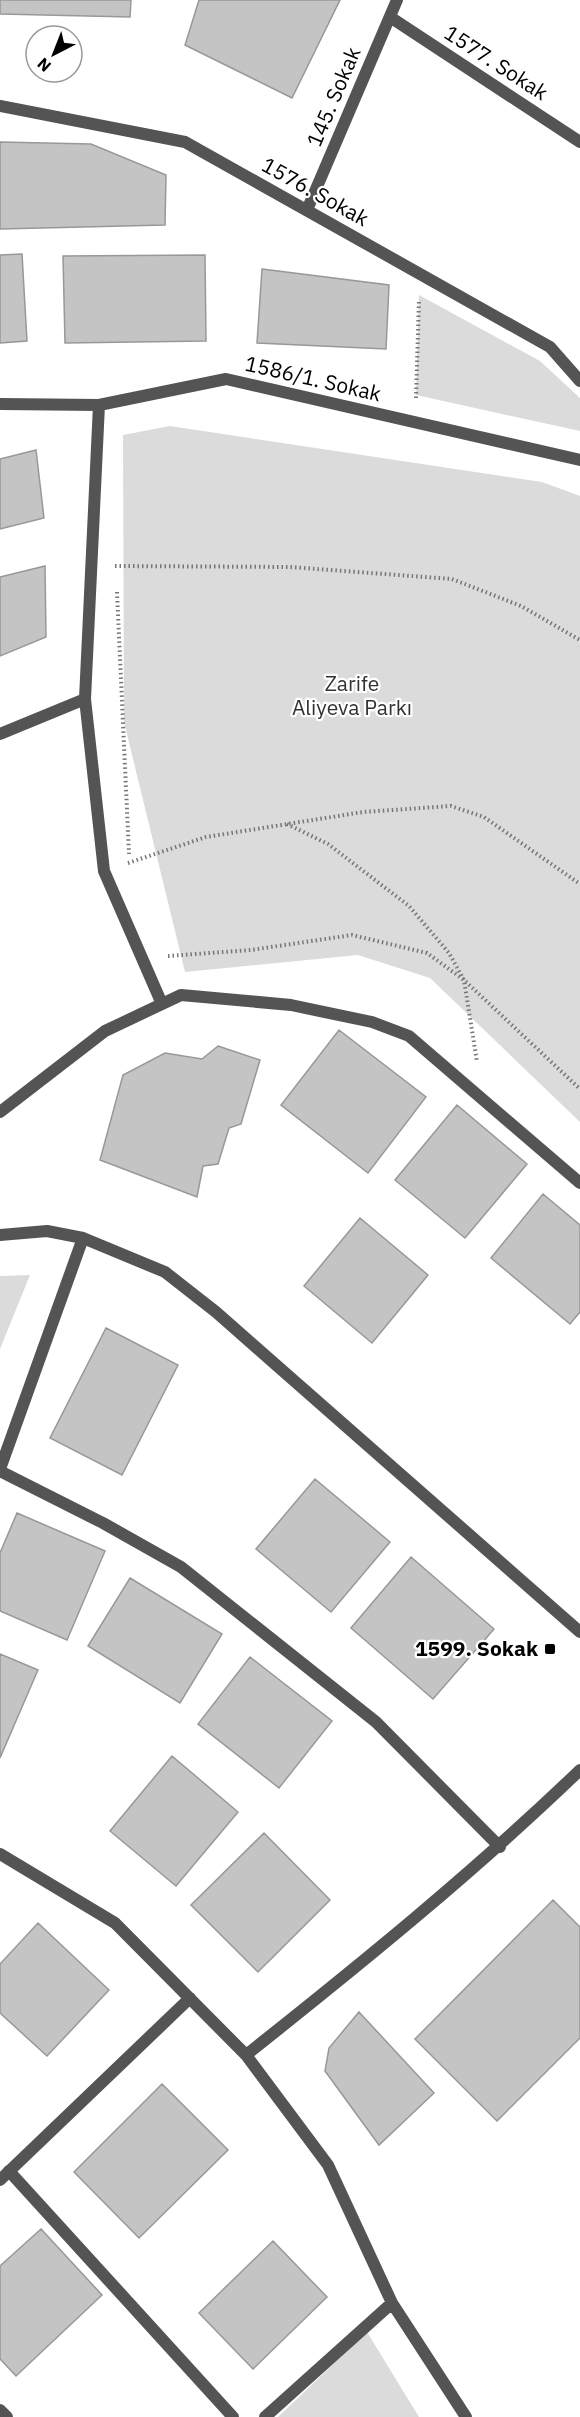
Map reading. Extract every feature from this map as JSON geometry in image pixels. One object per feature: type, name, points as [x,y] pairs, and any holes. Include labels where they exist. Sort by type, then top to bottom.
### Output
[{"type":"street","name":"145. Sokak","points":[[307,210],[397,0]]},
{"type":"street","name":"1577. Sokak","points":[[390,17],[580,142]]},
{"type":"street","name":"1576. Sokak","points":[[0,106],[185,142],[550,347],[580,381]]},
{"type":"street","name":"1586/1. Sokak","points":[[0,404],[99,405],[226,379],[580,460]]},
{"type":"street","points":[[99,405],[85,699],[104,871],[162,1004]]},
{"type":"street","points":[[0,734],[85,699]]},
{"type":"street","points":[[0,1112],[105,1031],[181,995],[291,1005],[372,1022],[409,1036],[580,1183]]},
{"type":"street","points":[[0,1235],[47,1231],[83,1239],[165,1272],[216,1312],[580,1632]]},
{"type":"street","points":[[83,1239],[0,1470],[103,1523],[181,1567],[376,1722],[500,1847]]},
{"type":"street","points":[[246,2055],[370,1957],[500,1847],[580,1770]]},
{"type":"street","points":[[0,1854],[115,1923],[246,2055],[328,2165],[392,2303],[466,2417]]},
{"type":"street","points":[[190,1998],[5,2175],[233,2417]]},
{"type":"street","points":[[265,2417],[392,2303]]},
{"type":"street","points":[[0,2410],[7,2417]]},
{"type":"path","points":[[416,422],[419,272]]},
{"type":"path","points":[[116,554],[116,578]]},
{"type":"path","points":[[91,566],[290,567],[452,579],[521,606],[580,640]]},
{"type":"path","points":[[117,590],[129,862],[133,873]]},
{"type":"path","points":[[104,871],[206,837],[363,812],[451,806],[484,817],[580,884]]},
{"type":"path","points":[[287,824],[328,844],[409,906],[449,953],[464,980],[475,1045]]},
{"type":"path","points":[[166,957],[251,950],[352,935],[427,953],[464,980],[580,1089]]},
{"type":"path","points":[[162,946],[181,995]]},
{"type":"green space","points":[[419,295],[540,361],[580,398],[580,431],[416,395]]},
{"type":"green space","name":"Zarife Aliyeva Parkı","points":[[170,426],[542,482],[580,496],[580,1122],[430,978],[358,955],[185,972],[124,722],[123,435]]},
{"type":"green space","points":[[30,1275],[0,1349],[0,1276]]},
{"type":"green space","points":[[367,2332],[419,2417],[278,2417]]},
{"type":"building","points":[[0,0],[131,0],[130,17],[0,14]]},
{"type":"building","points":[[199,0],[340,0],[292,98],[185,45]]},
{"type":"building","points":[[0,142],[91,144],[166,175],[165,225],[0,229]]},
{"type":"building","points":[[22,254],[27,341],[0,343],[0,255]]},
{"type":"building","points":[[205,255],[206,341],[65,343],[63,256]]},
{"type":"building","points":[[262,269],[389,285],[386,349],[257,343]]},
{"type":"building","points":[[36,450],[44,518],[0,529],[0,459]]},
{"type":"building","points":[[45,566],[46,637],[0,656],[0,577]]},
{"type":"building","points":[[339,1030],[426,1097],[368,1173],[281,1105]]},
{"type":"building","points":[[218,1046],[260,1060],[241,1124],[229,1128],[218,1164],[203,1166],[197,1197],[100,1160],[123,1075],[165,1053],[202,1059]]},
{"type":"building","points":[[457,1105],[527,1164],[465,1238],[395,1180]]},
{"type":"building","points":[[543,1194],[580,1225],[580,1312],[570,1324],[491,1258]]},
{"type":"building","points":[[360,1218],[428,1275],[372,1343],[304,1286]]},
{"type":"building","points":[[106,1328],[178,1365],[122,1475],[50,1438]]},
{"type":"building","points":[[315,1479],[390,1542],[331,1612],[256,1549]]},
{"type":"building","points":[[17,1513],[105,1551],[67,1640],[0,1611],[0,1553]]},
{"type":"building","points":[[411,1557],[494,1629],[433,1699],[351,1628]]},
{"type":"building","points":[[130,1578],[222,1634],[180,1703],[88,1646]]},
{"type":"building","points":[[0,1654],[38,1670],[0,1758]]},
{"type":"building","points":[[250,1657],[332,1721],[279,1788],[198,1724]]},
{"type":"building","points":[[172,1756],[238,1812],[176,1886],[110,1831]]},
{"type":"building","points":[[264,1833],[330,1900],[258,1972],[191,1905]]},
{"type":"building","points":[[553,1900],[580,1927],[580,2038],[497,2121],[415,2039]]},
{"type":"building","points":[[38,1923],[109,1990],[47,2056],[0,2013],[0,1964]]},
{"type":"building","points":[[359,2012],[434,2093],[379,2145],[325,2071],[329,2048]]},
{"type":"building","points":[[162,2084],[228,2150],[139,2238],[74,2172]]},
{"type":"building","points":[[41,2229],[102,2295],[16,2376],[0,2359],[0,2266]]},
{"type":"building","points":[[273,2241],[327,2297],[253,2369],[199,2313]]},
{"type":"place","name":"1599. Sokak","points":[[550,1649]]}]
